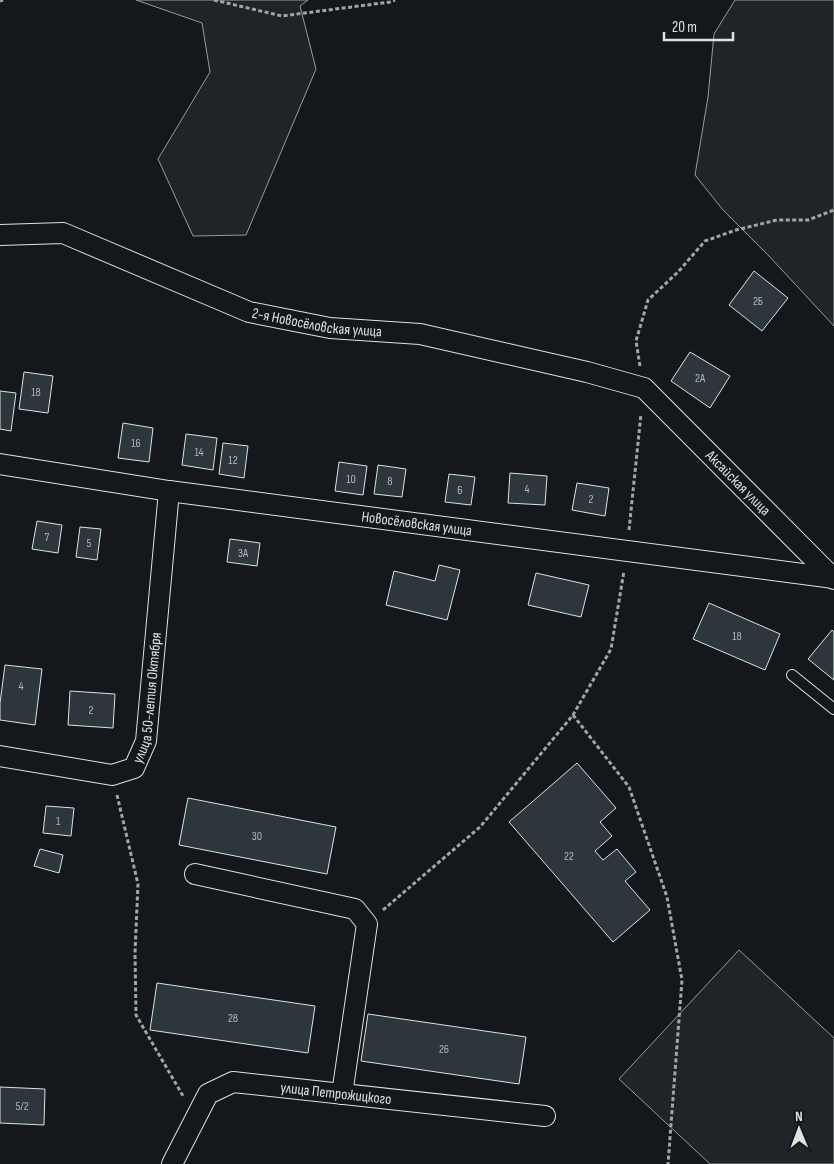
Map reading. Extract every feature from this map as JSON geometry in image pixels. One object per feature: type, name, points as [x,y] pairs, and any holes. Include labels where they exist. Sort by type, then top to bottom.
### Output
[{"type":"street","name":"2-я Новосёловская улица","points":[[0,235],[64,233],[249,312],[330,328],[420,334],[587,372],[644,388]]},
{"type":"street","name":"Аксайская улица","points":[[644,388],[834,579]]},
{"type":"street","name":"Новосёловская улица","points":[[0,464],[169,491],[834,579]]},
{"type":"street","name":"улица 50-летия Октября","points":[[0,756],[112,775],[134,768],[146,741],[169,491]]},
{"type":"street","points":[[195,874],[355,909],[367,924],[342,1094]]},
{"type":"street","name":"улица Петрожицкого","points":[[172,1164],[208,1094],[233,1082],[545,1116]]},
{"type":"lane","points":[[792,675],[834,709]]},
{"type":"path","points":[[214,0],[282,16],[395,0]]},
{"type":"path","points":[[367,924],[480,827],[573,715],[611,648],[627,551],[644,388],[636,341],[648,300],[678,272],[705,241],[736,230],[777,220],[808,220],[834,210]]},
{"type":"path","points":[[573,715],[629,787],[667,897],[682,980],[668,1164]]},
{"type":"path","points":[[112,775],[138,884],[135,954],[136,1015],[196,1117]]},
{"type":"shaded area","points":[[136,0],[308,0],[300,6],[316,69],[246,235],[193,236],[158,159],[210,72],[202,23]]},
{"type":"shaded area","points":[[735,0],[834,0],[834,326],[723,210],[695,175],[708,97],[714,34]]},
{"type":"shaded area","points":[[739,950],[834,1038],[834,1164],[710,1164],[619,1079]]},
{"type":"building","points":[[754,271],[788,298],[762,331],[729,305]]},
{"type":"building","points":[[690,352],[730,376],[710,408],[671,381]]},
{"type":"building","points":[[24,372],[53,376],[48,413],[19,409]]},
{"type":"building","points":[[0,391],[16,393],[11,431],[0,429]]},
{"type":"building","points":[[123,423],[153,428],[149,462],[118,458]]},
{"type":"building","points":[[186,434],[217,438],[213,470],[182,465]]},
{"type":"building","points":[[223,443],[248,446],[244,478],[219,474]]},
{"type":"building","points":[[339,462],[367,466],[363,495],[335,491]]},
{"type":"building","points":[[378,465],[406,469],[402,497],[374,494]]},
{"type":"building","points":[[510,473],[547,476],[545,505],[508,503]]},
{"type":"building","points":[[449,474],[475,477],[471,505],[445,502]]},
{"type":"building","points":[[577,483],[609,488],[605,516],[572,510]]},
{"type":"building","points":[[37,521],[62,525],[58,553],[32,549]]},
{"type":"building","points":[[80,527],[101,529],[97,560],[76,557]]},
{"type":"building","points":[[230,539],[260,543],[257,566],[227,562]]},
{"type":"building","points":[[439,565],[460,570],[447,620],[386,605],[394,571],[435,581]]},
{"type":"building","points":[[536,573],[589,585],[581,617],[528,605]]},
{"type":"building","points":[[709,603],[780,634],[765,670],[693,639]]},
{"type":"building","points":[[832,630],[834,632],[834,680],[808,659]]},
{"type":"building","points":[[5,665],[42,669],[35,725],[0,720],[0,703]]},
{"type":"building","points":[[70,691],[115,694],[113,728],[68,725]]},
{"type":"building","points":[[577,763],[616,808],[600,822],[612,836],[595,851],[603,860],[617,849],[636,872],[625,881],[650,910],[613,942],[509,822]]},
{"type":"building","points":[[188,798],[336,827],[327,874],[179,845]]},
{"type":"building","points":[[46,806],[74,808],[71,836],[43,833]]},
{"type":"building","points":[[40,849],[63,855],[59,873],[34,866]]},
{"type":"building","points":[[157,983],[315,1006],[308,1053],[150,1030]]},
{"type":"building","points":[[368,1014],[526,1037],[519,1084],[361,1061]]},
{"type":"building","points":[[0,1087],[45,1089],[44,1125],[0,1123]]}]
